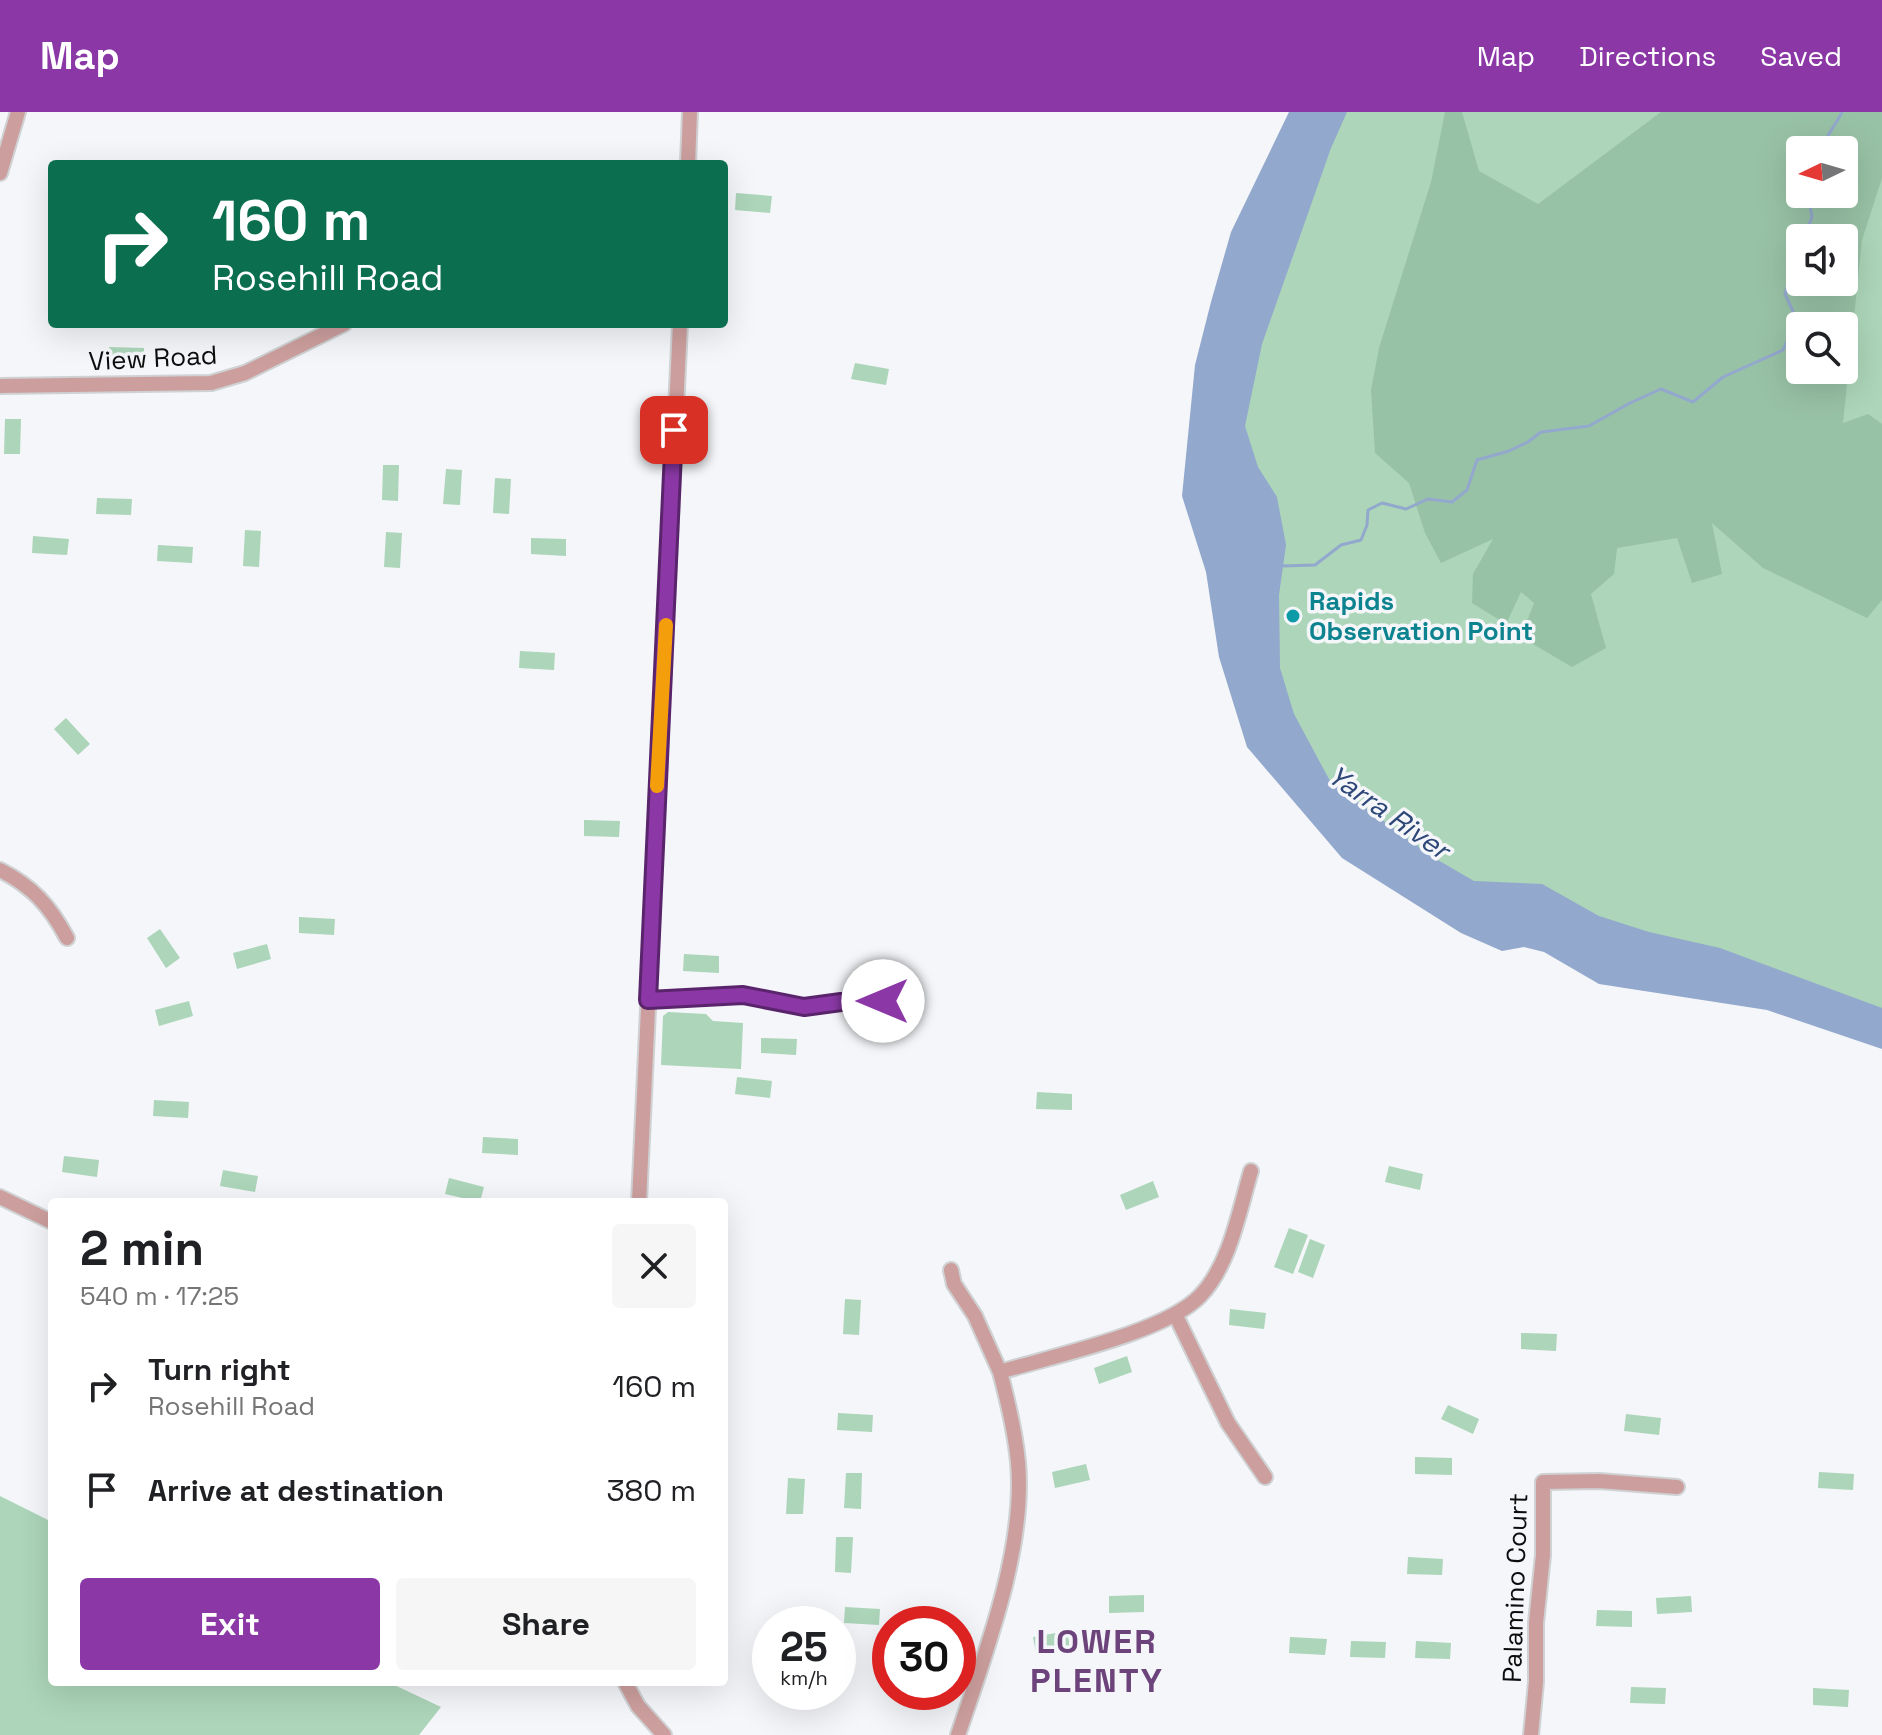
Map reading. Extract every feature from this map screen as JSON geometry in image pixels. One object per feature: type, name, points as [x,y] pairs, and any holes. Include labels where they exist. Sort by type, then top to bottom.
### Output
[{"type":"street","points":[[0,173],[18,112]]},
{"type":"street","points":[[688,160],[690,112]]},
{"type":"street","name":"View Road","points":[[0,386],[211,383],[245,373],[336,328]]},
{"type":"street","points":[[639,1198],[680,328]]},
{"type":"street","points":[[0,870],[22,881],[42,898],[67,938]]},
{"type":"street","points":[[648,1000],[743,995],[804,1007],[883,1001]]},
{"type":"street","points":[[1000,1372],[1176,1316],[1202,1294],[1225,1255],[1251,1171]]},
{"type":"street","points":[[0,1197],[48,1220]]},
{"type":"street","points":[[951,1270],[954,1284],[975,1316],[1000,1372],[1012,1417],[1018,1465],[1016,1530],[989,1641],[958,1735]]},
{"type":"street","points":[[1176,1316],[1228,1423],[1265,1477]]},
{"type":"street","name":"Palamino Court","points":[[1531,1735],[1536,1682],[1536,1623],[1543,1555],[1543,1482],[1599,1481],[1677,1487]]},
{"type":"street","points":[[627,1686],[638,1706],[664,1735]]},
{"type":"green space","points":[[1344,112],[1882,112],[1882,1015],[1481,898],[1370,837],[1287,738],[1246,458],[1239,379]]},
{"type":"green space","points":[[1445,112],[1462,112],[1479,171],[1538,204],[1661,112],[1882,112],[1882,178],[1862,240],[1858,279],[1858,224],[1786,224],[1786,296],[1856,296],[1855,312],[1786,312],[1786,384],[1847,384],[1843,423],[1868,414],[1882,424],[1882,600],[1867,618],[1763,568],[1712,523],[1722,574],[1692,583],[1677,538],[1617,548],[1614,574],[1591,594],[1606,648],[1572,667],[1521,637],[1534,603],[1521,592],[1506,624],[1472,603],[1473,574],[1493,539],[1441,563],[1425,533],[1409,483],[1375,453],[1371,390],[1379,348],[1431,182]]},
{"type":"green space","points":[[736,193],[772,196],[770,213],[735,210]]},
{"type":"green space","points":[[109,347],[144,348],[144,365],[109,364]]},
{"type":"green space","points":[[855,363],[889,369],[886,385],[851,379]]},
{"type":"green space","points":[[5,419],[21,419],[20,454],[4,454]]},
{"type":"green space","points":[[383,465],[399,465],[398,501],[382,500]]},
{"type":"green space","points":[[446,469],[462,470],[460,505],[443,504]]},
{"type":"green space","points":[[495,478],[511,479],[509,514],[493,513]]},
{"type":"green space","points":[[97,498],[132,499],[131,515],[96,514]]},
{"type":"green space","points":[[245,530],[261,531],[259,567],[243,566]]},
{"type":"green space","points":[[386,532],[402,533],[400,568],[384,567]]},
{"type":"green space","points":[[33,536],[69,539],[67,555],[32,553]]},
{"type":"green space","points":[[531,538],[566,539],[566,556],[531,554]]},
{"type":"green space","points":[[158,545],[193,547],[192,563],[157,561]]},
{"type":"green space","points":[[520,651],[555,653],[554,670],[519,668]]},
{"type":"green space","points":[[66,718],[90,744],[78,755],[54,729]]},
{"type":"green space","points":[[584,820],[620,821],[619,837],[584,836]]},
{"type":"green space","points":[[299,917],[335,919],[334,935],[299,933]]},
{"type":"green space","points":[[160,929],[180,958],[166,968],[147,938]]},
{"type":"green space","points":[[267,944],[271,959],[237,969],[233,953]]},
{"type":"green space","points":[[684,954],[719,956],[719,973],[683,971]]},
{"type":"green space","points":[[189,1001],[193,1016],[159,1026],[155,1010]]},
{"type":"green space","points":[[668,1012],[706,1014],[713,1021],[743,1023],[741,1069],[661,1065],[663,1016]]},
{"type":"green space","points":[[761,1038],[797,1039],[796,1055],[761,1053]]},
{"type":"green space","points":[[737,1077],[772,1081],[770,1098],[735,1094]]},
{"type":"green space","points":[[1037,1092],[1072,1094],[1072,1110],[1036,1109]]},
{"type":"green space","points":[[154,1100],[189,1102],[188,1118],[153,1116]]},
{"type":"green space","points":[[483,1137],[518,1139],[518,1155],[482,1153]]},
{"type":"green space","points":[[64,1156],[99,1160],[97,1177],[62,1172]]},
{"type":"green space","points":[[1389,1166],[1423,1174],[1420,1190],[1385,1182]]},
{"type":"green space","points":[[223,1170],[258,1176],[255,1192],[220,1186]]},
{"type":"green space","points":[[449,1178],[484,1187],[481,1198],[445,1194]]},
{"type":"green space","points":[[1153,1181],[1159,1197],[1126,1210],[1120,1195]]},
{"type":"green space","points":[[1289,1228],[1308,1235],[1293,1274],[1274,1267]]},
{"type":"green space","points":[[1310,1239],[1325,1245],[1313,1278],[1298,1272]]},
{"type":"green space","points":[[845,1299],[861,1300],[859,1335],[843,1334]]},
{"type":"green space","points":[[1230,1309],[1266,1313],[1264,1329],[1229,1325]]},
{"type":"green space","points":[[1521,1333],[1557,1334],[1556,1351],[1521,1349]]},
{"type":"green space","points":[[1127,1356],[1132,1372],[1099,1384],[1094,1368]]},
{"type":"green space","points":[[1448,1405],[1479,1419],[1473,1434],[1441,1419]]},
{"type":"green space","points":[[838,1413],[873,1415],[872,1432],[837,1430]]},
{"type":"green space","points":[[1626,1414],[1661,1418],[1659,1435],[1624,1431]]},
{"type":"green space","points":[[1415,1457],[1452,1458],[1452,1475],[1415,1474]]},
{"type":"green space","points":[[1086,1464],[1090,1480],[1055,1488],[1052,1472]]},
{"type":"green space","points":[[1819,1472],[1854,1474],[1853,1490],[1818,1488]]},
{"type":"green space","points":[[846,1473],[862,1473],[861,1509],[844,1508]]},
{"type":"green space","points":[[788,1478],[805,1479],[803,1514],[786,1514]]},
{"type":"green space","points":[[0,1496],[48,1520],[48,1686],[396,1686],[441,1707],[419,1735],[0,1735]]},
{"type":"green space","points":[[836,1537],[853,1537],[851,1573],[835,1572]]},
{"type":"green space","points":[[1408,1557],[1443,1559],[1442,1575],[1407,1574]]},
{"type":"green space","points":[[1144,1595],[1144,1612],[1109,1613],[1109,1596]]},
{"type":"green space","points":[[1691,1596],[1692,1612],[1657,1614],[1656,1598]]},
{"type":"green space","points":[[856,1608],[872,1609],[872,1625],[856,1624]]},
{"type":"green space","points":[[1597,1610],[1632,1611],[1632,1627],[1596,1626]]},
{"type":"green space","points":[[1067,1631],[1070,1647],[1036,1653],[1033,1637]]},
{"type":"green space","points":[[1290,1637],[1327,1639],[1325,1655],[1289,1653]]},
{"type":"green space","points":[[1351,1641],[1386,1642],[1385,1658],[1350,1657]]},
{"type":"green space","points":[[1416,1641],[1451,1643],[1450,1659],[1415,1658]]},
{"type":"green space","points":[[1631,1687],[1666,1688],[1665,1704],[1630,1703]]},
{"type":"green space","points":[[1813,1688],[1849,1690],[1848,1707],[1813,1705]]},
{"type":"water","points":[[1289,112],[1347,112],[1331,148],[1262,344],[1245,426],[1258,467],[1277,497],[1286,545],[1279,595],[1280,668],[1294,714],[1330,781],[1431,856],[1474,881],[1542,884],[1599,916],[1649,932],[1720,948],[1882,1008],[1882,1049],[1767,1010],[1599,984],[1544,952],[1524,947],[1502,951],[1461,933],[1342,858],[1247,747],[1219,657],[1206,572],[1182,496],[1195,365],[1211,302],[1231,232]]},
{"type":"waterway","points":[[1828,136],[1842,112]]},
{"type":"waterway","points":[[1809,224],[1810,208]]},
{"type":"waterway","points":[[1281,566],[1315,565],[1341,545],[1361,540],[1367,525],[1368,510],[1382,503],[1406,509],[1428,499],[1452,502],[1467,490],[1477,460],[1509,451],[1541,432],[1589,426],[1661,389],[1693,402],[1723,377],[1783,350],[1797,320],[1786,291]]},
{"type":"slow traffic","points":[[657,786],[666,625]]},
{"type":"place","name":"Rapids Observation Point","points":[[1293,616]]},
{"type":"district","name":"LOWER PLENTY","points":[[1097,1660]]},
{"type":"route","points":[[674,430],[648,1000],[743,995],[804,1007],[883,1001]]},
{"type":"water label","name":"Yarra River","points":[[1389,812]]}]
